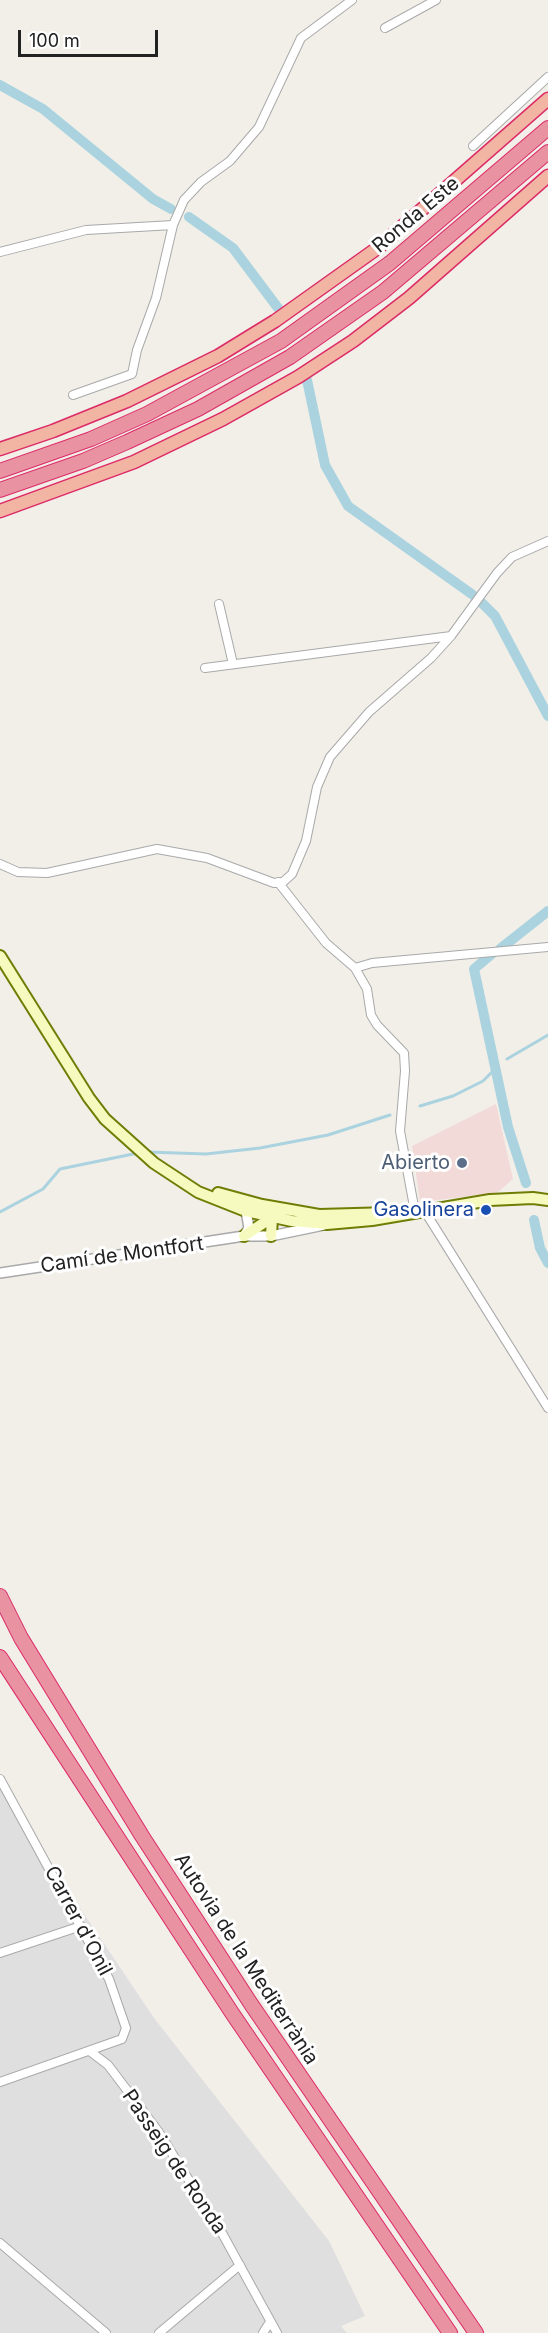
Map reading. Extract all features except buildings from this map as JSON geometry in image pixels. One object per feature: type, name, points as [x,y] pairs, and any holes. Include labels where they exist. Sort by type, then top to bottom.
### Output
[{"type":"highway","points":[[0,449],[53,431],[127,401],[218,356],[274,321],[379,247],[548,99]]},
{"type":"highway","name":"Ronda Este","points":[[0,471],[91,439],[147,414],[305,326],[390,263],[548,128]]},
{"type":"highway","name":"Ronda Este","points":[[0,490],[83,461],[127,442],[198,409],[290,357],[384,292],[548,152]]},
{"type":"highway","points":[[0,511],[134,462],[223,419],[298,377],[409,298],[548,176]]},
{"type":"highway","name":"Autovia de la Mediterrània","points":[[0,1596],[21,1638],[142,1836],[251,2004],[476,2333]]},
{"type":"highway","points":[[0,1611],[21,1638]]},
{"type":"highway","points":[[0,1651],[10,1670]]},
{"type":"highway","name":"Autovia de la Mediterrània","points":[[0,1657],[238,2023],[450,2333]]},
{"type":"main road","points":[[0,956],[89,1098],[123,1138],[154,1163],[198,1192],[246,1211],[327,1224],[372,1220],[490,1200],[533,1198],[548,1200]]},
{"type":"main road","points":[[175,1177],[272,1216]]},
{"type":"main road","points":[[224,1195],[294,1212],[334,1215]]},
{"type":"main road","points":[[244,1236],[272,1216],[277,1215],[317,1218],[384,1211],[400,1214]]},
{"type":"main road","points":[[271,1236],[272,1216]]},
{"type":"street","points":[[73,394],[132,374],[137,350],[162,276],[173,225],[184,200],[201,182],[230,161],[259,127],[301,38],[352,0]]},
{"type":"street","points":[[385,28],[436,0]]},
{"type":"street","points":[[473,146],[548,77]]},
{"type":"street","points":[[0,252],[86,230],[173,225]]},
{"type":"street","points":[[278,882],[292,874],[306,841],[317,787],[330,757],[369,712],[431,658],[451,636],[497,573],[512,557],[548,541]]},
{"type":"street","points":[[219,604],[233,664]]},
{"type":"street","points":[[205,668],[451,636]]},
{"type":"street","points":[[0,864],[18,872],[47,873],[157,849],[207,858],[278,882],[326,943],[355,968],[367,988],[371,1015],[404,1053],[405,1071],[400,1131],[420,1211],[548,1408]]},
{"type":"street","points":[[355,968],[372,963],[548,947]]},
{"type":"street","points":[[244,1236],[249,1228],[246,1211]]},
{"type":"street","name":"Camí de Montfort","points":[[0,1273],[244,1236],[271,1236],[327,1224]]},
{"type":"street","name":"Carrer d'Onil","points":[[0,1779],[109,1979],[126,2028],[122,2038],[91,2052]]},
{"type":"street","points":[[0,1953],[81,1926]]},
{"type":"street","points":[[0,2082],[91,2052]]},
{"type":"street","name":"Passeig de Ronda","points":[[91,2052],[108,2065],[159,2131],[240,2265],[277,2333]]},
{"type":"street","points":[[0,2243],[106,2333]]},
{"type":"street","points":[[159,2333],[240,2265]]},
{"type":"street","points":[[263,2333],[270,2322]]},
{"type":"shaded area","name":"Abierto","points":[[496,1104],[513,1179],[497,1193],[420,1202],[412,1146]]},
{"type":"shaded area","points":[[0,1789],[154,2018],[329,2241],[365,2316],[341,2326],[347,2333],[0,2333]]},
{"type":"waterway","points":[[0,85],[43,109],[153,199],[171,209]]},
{"type":"waterway","points":[[189,217],[233,248],[278,308]]},
{"type":"waterway","points":[[307,380],[325,465],[348,506],[473,595]]},
{"type":"waterway","points":[[482,603],[495,616],[548,716]]},
{"type":"waterway","points":[[500,949],[548,911]]},
{"type":"waterway","points":[[493,953],[474,969],[508,1127],[526,1183]]},
{"type":"waterway","points":[[507,1059],[548,1035]]},
{"type":"waterway","points":[[420,1106],[453,1096],[483,1081],[492,1072]]},
{"type":"waterway","points":[[147,1152],[206,1154],[260,1148],[328,1135],[390,1115]]},
{"type":"waterway","points":[[0,1212],[43,1189],[60,1169],[138,1153]]},
{"type":"waterway","points":[[534,1220],[540,1248],[548,1263]]},
{"type":"place","name":"Abierto","points":[[462,1163]]},
{"type":"place","name":"Gasolinera","points":[[486,1210]]}]
